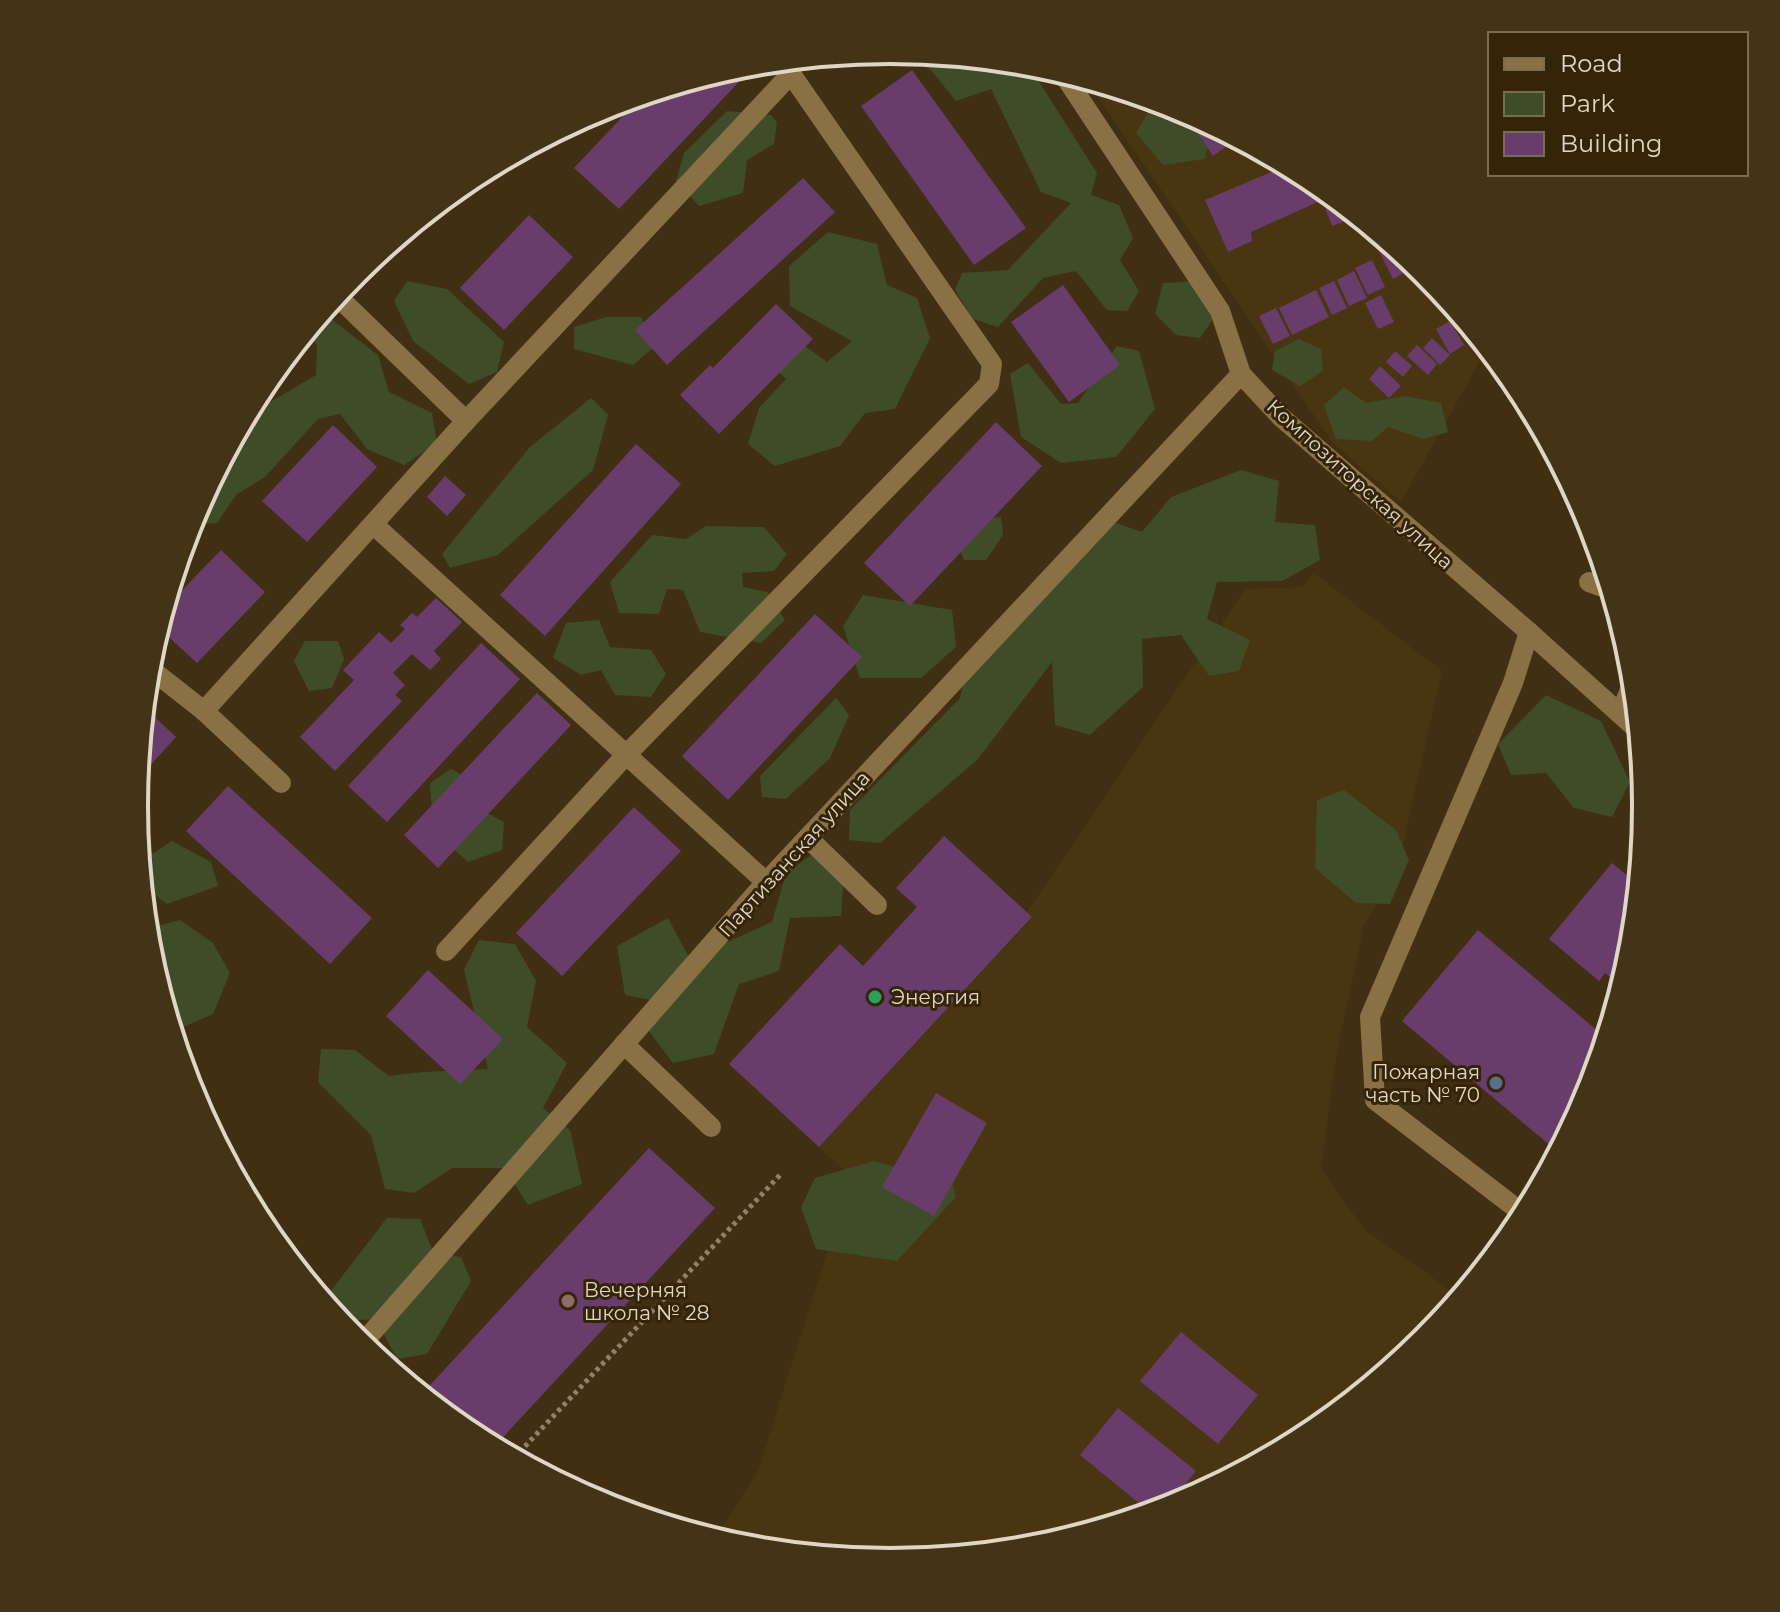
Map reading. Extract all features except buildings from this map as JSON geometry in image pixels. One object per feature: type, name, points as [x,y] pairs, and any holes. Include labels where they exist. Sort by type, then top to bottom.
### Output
[{"type":"street","points":[[446,951],[626,755],[989,384],[992,364],[789,71]]},
{"type":"street","points":[[204,711],[782,72]]},
{"type":"street","name":"Композиторская улица","points":[[1072,87],[1220,311],[1241,374],[1281,417],[1627,720]]},
{"type":"street","points":[[345,303],[466,421]]},
{"type":"street","name":"Партизанская улица","points":[[370,1335],[766,882],[1241,374]]},
{"type":"street","points":[[374,525],[766,882]]},
{"type":"street","points":[[1589,582],[1598,585]]},
{"type":"street","points":[[1514,1207],[1375,1100],[1370,1017],[1513,683],[1529,632]]},
{"type":"street","points":[[159,676],[204,711],[281,783]]},
{"type":"street","points":[[1620,714],[1625,702]]},
{"type":"street","points":[[808,838],[877,905]]},
{"type":"street","points":[[624,1044],[711,1127]]},
{"type":"path","points":[[521,1450],[781,1174]]},
{"type":"shaded area","points":[[1096,93],[1174,120],[1261,163],[1302,189],[1342,217],[1415,281],[1482,358],[1401,502],[1332,442]]},
{"type":"shaded area","points":[[1314,573],[1442,671],[1397,871],[1364,925],[1336,1058],[1321,1169],[1365,1230],[1451,1291],[1379,1364],[1302,1423],[1218,1471],[1129,1509],[1035,1534],[939,1546],[841,1546],[793,1542],[721,1528],[758,1471],[851,1177],[819,1147],[1032,918],[1027,912],[1245,589],[1302,587]]},
{"type":"green space","points":[[921,65],[987,70],[1037,79],[1097,173],[1091,195],[1119,205],[1133,238],[1120,260],[1139,291],[1127,311],[1107,310],[1076,271],[1043,278],[998,327],[973,319],[955,290],[962,273],[1008,270],[1071,203],[1041,192],[991,89],[956,101],[930,69]]},
{"type":"green space","points":[[727,111],[771,115],[777,122],[774,144],[747,160],[743,193],[699,206],[676,181],[684,153]]},
{"type":"green space","points":[[1149,111],[1210,137],[1205,159],[1163,165],[1136,133]]},
{"type":"green space","points":[[828,232],[877,244],[887,285],[917,298],[930,338],[895,409],[865,413],[840,446],[775,466],[748,444],[759,408],[786,379],[769,363],[791,336],[827,362],[852,341],[790,306],[789,266]]},
{"type":"green space","points":[[407,281],[447,289],[504,342],[497,372],[469,384],[413,341],[394,301]]},
{"type":"green space","points":[[1195,281],[1213,319],[1200,338],[1176,335],[1155,314],[1163,283]]},
{"type":"green space","points":[[606,317],[641,317],[655,346],[633,365],[574,349],[574,327]]},
{"type":"green space","points":[[331,319],[378,355],[389,392],[432,413],[437,443],[404,465],[367,449],[340,414],[318,419],[265,477],[236,495],[217,523],[203,524],[247,435],[267,404],[316,375],[317,346],[313,339]]},
{"type":"green space","points":[[1299,339],[1321,349],[1323,371],[1300,386],[1272,370],[1275,351]]},
{"type":"green space","points":[[1117,346],[1139,351],[1155,409],[1116,457],[1061,463],[1021,437],[1010,374],[1028,363],[1061,404],[1078,403]]},
{"type":"green space","points":[[1344,387],[1366,403],[1405,396],[1441,403],[1448,432],[1423,439],[1388,427],[1372,441],[1336,439],[1324,405]]},
{"type":"green space","points":[[591,398],[608,415],[593,470],[498,555],[450,568],[442,554],[530,447]]},
{"type":"green space","points":[[1241,470],[1279,481],[1275,522],[1315,525],[1320,560],[1282,581],[1217,582],[1207,619],[1250,640],[1239,671],[1209,676],[1181,635],[1142,639],[1143,687],[1090,735],[1055,725],[1052,662],[977,760],[880,843],[849,840],[850,810],[960,698],[969,657],[1096,516],[1142,532],[1171,497]]},
{"type":"green space","points":[[1001,517],[1003,535],[986,560],[964,560],[955,537],[972,519]]},
{"type":"green space","points":[[706,526],[764,527],[787,554],[774,571],[742,573],[743,587],[768,592],[785,620],[761,643],[700,632],[683,590],[667,589],[659,614],[619,613],[610,582],[652,535],[686,539]]},
{"type":"green space","points":[[863,595],[952,610],[956,647],[921,678],[860,678],[843,626]]},
{"type":"green space","points":[[599,620],[610,647],[651,650],[666,674],[651,697],[615,695],[601,670],[581,675],[553,658],[566,623]]},
{"type":"green space","points":[[305,641],[338,641],[344,659],[332,688],[309,691],[294,661]]},
{"type":"green space","points":[[1546,695],[1601,721],[1630,782],[1612,817],[1574,808],[1546,773],[1511,775],[1498,744]]},
{"type":"green space","points":[[836,698],[849,715],[830,758],[786,799],[762,797],[760,776]]},
{"type":"green space","points":[[451,769],[470,779],[475,807],[504,822],[502,850],[468,862],[433,830],[430,783]]},
{"type":"green space","points":[[1344,790],[1396,830],[1409,860],[1390,904],[1356,903],[1315,868],[1317,800]]},
{"type":"green space","points":[[172,841],[211,862],[218,886],[167,904],[153,894],[150,855]]},
{"type":"green space","points":[[811,855],[843,885],[841,916],[790,918],[779,971],[739,984],[714,1054],[673,1063],[648,1030],[667,1003],[625,995],[617,946],[668,918],[690,959],[772,922],[786,873]]},
{"type":"green space","points":[[180,920],[213,943],[230,973],[213,1014],[182,1028],[173,998],[158,926]]},
{"type":"green space","points":[[479,940],[515,944],[536,981],[527,1027],[567,1063],[543,1108],[570,1130],[582,1184],[528,1205],[504,1168],[452,1168],[414,1193],[385,1189],[371,1135],[318,1082],[321,1049],[355,1050],[389,1076],[488,1069],[464,970]]},
{"type":"green space","points":[[944,1154],[956,1197],[897,1261],[816,1249],[801,1207],[815,1178],[874,1161],[908,1171]]},
{"type":"green space","points":[[387,1218],[420,1219],[433,1252],[461,1257],[471,1281],[427,1354],[397,1359],[376,1319],[355,1320],[330,1292]]},
{"type":"place","name":"Энергия","points":[[875,997]]},
{"type":"place","name":"Пожарная часть № 70","points":[[1496,1083]]},
{"type":"place","name":"Вечерняя школа № 28","points":[[568,1301]]}]
